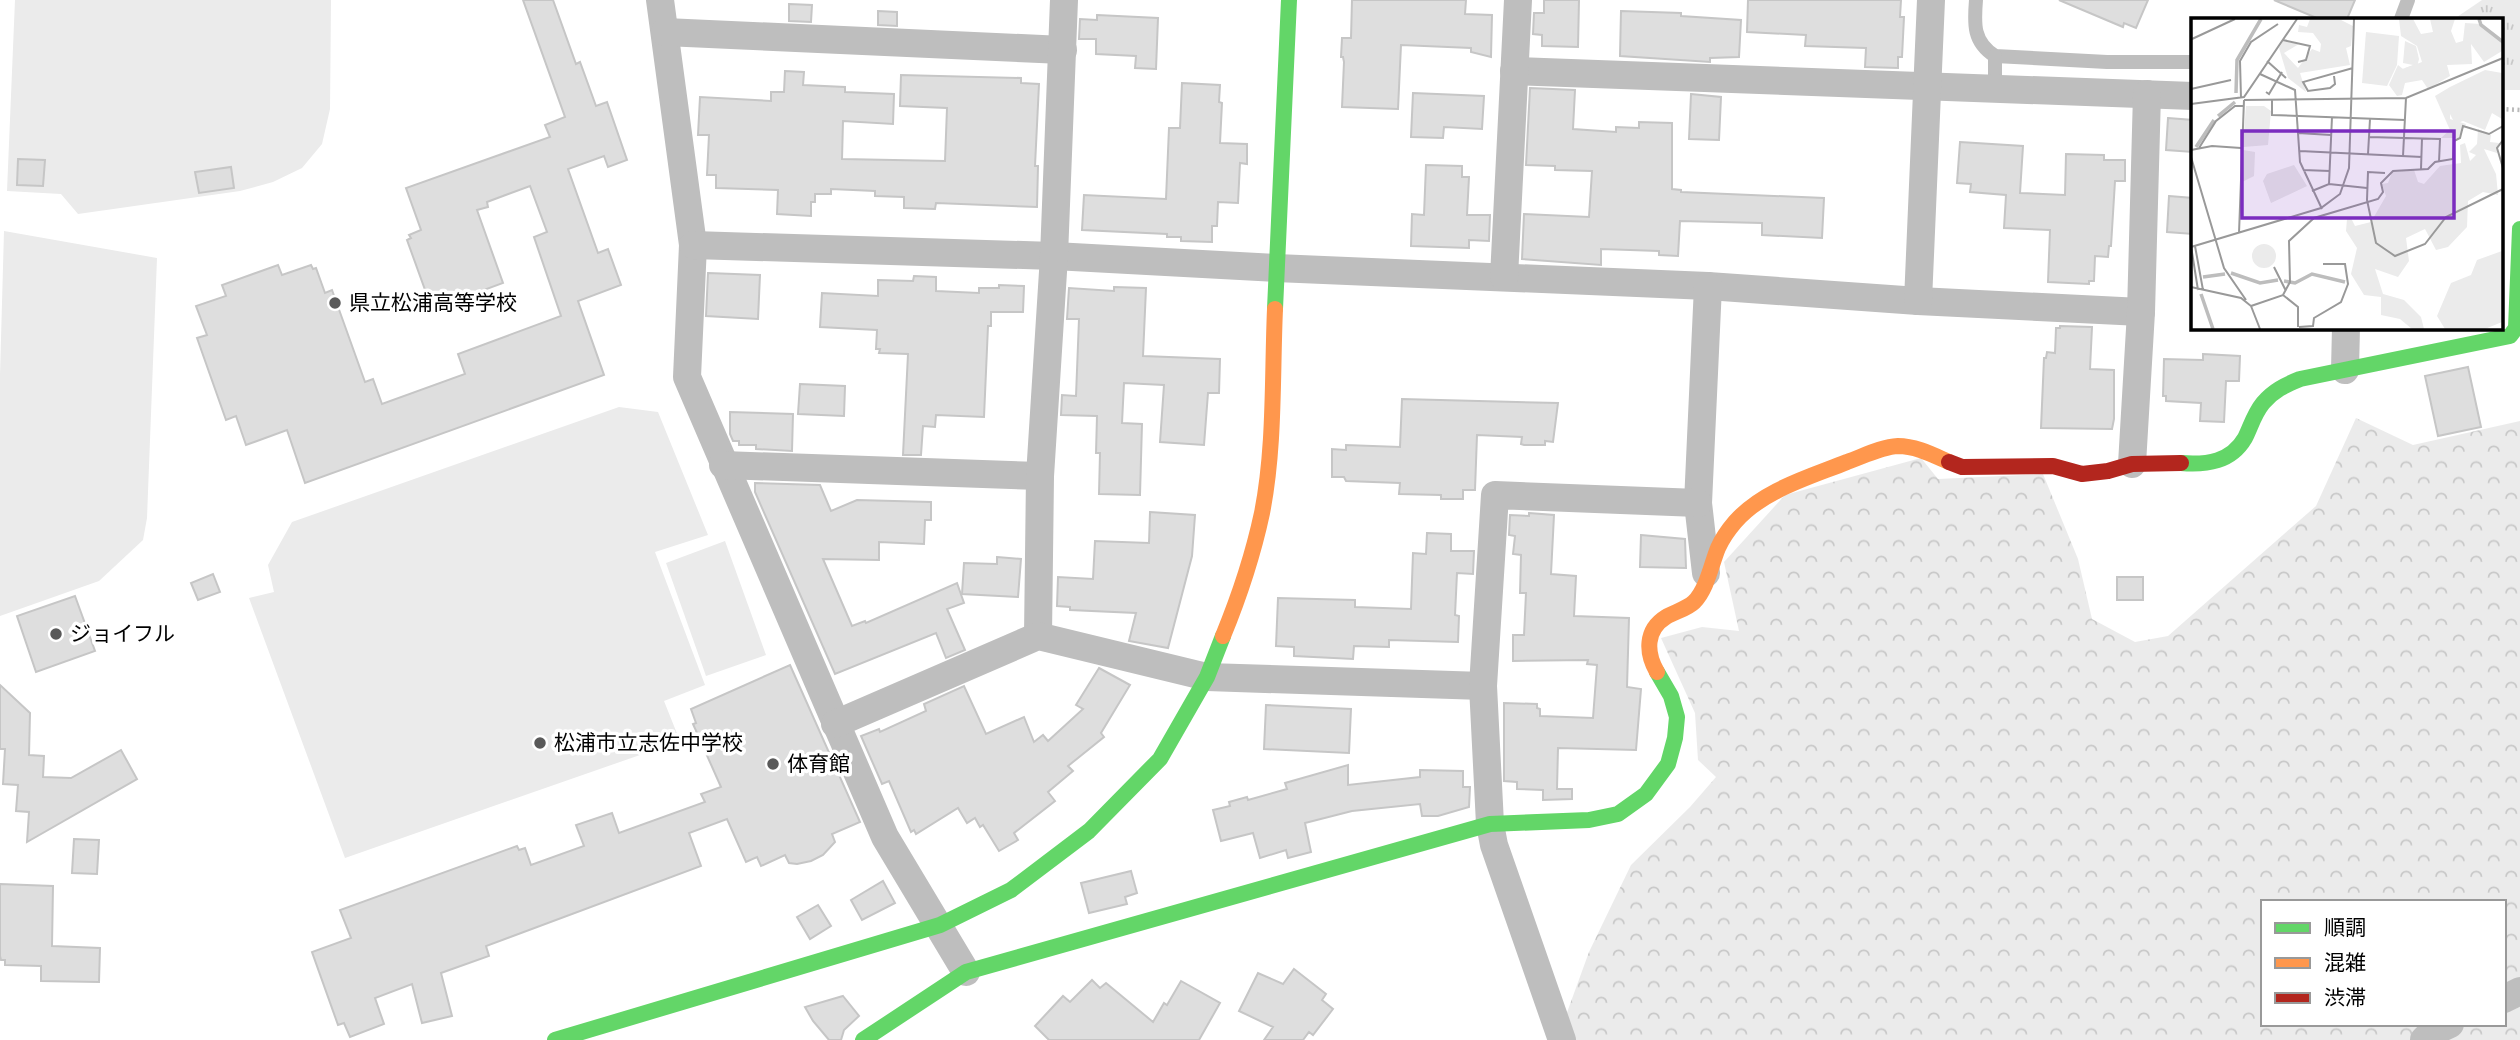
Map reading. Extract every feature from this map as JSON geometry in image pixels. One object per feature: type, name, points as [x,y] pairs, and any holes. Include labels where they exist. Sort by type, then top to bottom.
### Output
[{"type":"street","points":[[660,0],[693,245],[687,377],[884,837],[967,972]]},
{"type":"street","points":[[1038,636],[1040,476],[1054,256],[1064,0]]},
{"type":"street","points":[[555,1040],[940,925],[1012,890],[1089,831],[1160,759],[1208,677],[1240,593],[1262,513],[1270,446],[1289,0]]},
{"type":"street","points":[[1504,277],[1518,0]]},
{"type":"street","points":[[1918,301],[1931,0]]},
{"type":"street","points":[[665,32],[1063,50]]},
{"type":"street","points":[[1514,71],[2191,96]]},
{"type":"street","points":[[2132,464],[2141,312],[2147,94]]},
{"type":"street","points":[[863,1040],[967,972],[1490,824],[1589,820],[1618,814],[1646,794],[1668,764],[1675,738],[1677,717],[1671,696],[1651,662],[1648,645],[1652,630],[1664,618],[1694,602],[1706,580],[1719,545],[1736,521],[1758,502],[1799,481],[1884,448],[1900,446],[1921,450],[1962,467],[2053,466],[2082,474],[2108,471],[2132,464],[2217,462],[2232,453],[2244,439],[2252,419],[2263,403],[2277,390],[2300,379],[2510,335],[2516,328],[2520,229]]},
{"type":"street","points":[[693,245],[1054,256],[1708,286],[1918,301],[2141,312]]},
{"type":"street","points":[[1706,580],[1698,503],[1708,286]]},
{"type":"street","points":[[2345,370],[2346,329]]},
{"type":"street","points":[[723,465],[1040,476]]},
{"type":"street","points":[[1562,1040],[1494,845],[1490,824],[1483,686],[1496,495],[1698,503]]},
{"type":"street","points":[[835,724],[1038,636],[1208,677],[1483,686]]},
{"type":"street","points":[[2424,1040],[2431,1033],[2446,1026]]},
{"type":"lane","points":[[1976,0],[1975,33],[1983,48],[1995,56],[2107,62],[2191,62]]},
{"type":"lane","points":[[2401,18],[2408,0]]},
{"type":"lane","points":[[1995,56],[1995,88]]},
{"type":"path","points":[[2502,109],[2520,110]]},
{"type":"green space","points":[[15,0],[331,0],[330,109],[322,144],[302,168],[273,182],[240,191],[78,214],[61,194],[7,191]]},
{"type":"green space","points":[[2482,0],[2520,0],[2520,90],[2502,90],[2502,18],[2455,18]]},
{"type":"green space","points":[[4,231],[157,258],[147,518],[143,540],[99,581],[0,616],[0,375]]},
{"type":"green space","points":[[619,407],[658,412],[708,535],[655,552],[705,685],[664,701],[680,741],[345,858],[249,598],[274,592],[268,565],[292,522]]},
{"type":"green space","points":[[2356,418],[2413,445],[2520,421],[2520,1040],[1557,1040],[1589,952],[1631,865],[1690,807],[1716,777],[1698,760],[1695,713],[1661,638],[1702,627],[1739,631],[1724,562],[1785,495],[1921,458],[1938,479],[2043,474],[2078,559],[2092,619],[2135,642],[2168,636],[2316,506]]},
{"type":"green space","points":[[725,541],[766,655],[706,676],[666,563]]},
{"type":"building","points":[[523,0],[553,0],[576,64],[580,62],[596,106],[607,102],[627,160],[608,167],[604,156],[568,169],[598,253],[608,249],[621,285],[578,301],[604,375],[305,483],[287,430],[246,445],[236,416],[226,420],[197,338],[207,335],[196,306],[226,296],[222,285],[278,265],[282,275],[311,265],[313,269],[316,268],[325,293],[332,290],[365,382],[373,379],[382,404],[465,374],[458,354],[561,316],[534,237],[547,232],[530,186],[487,202],[488,207],[477,210],[503,283],[435,308],[432,296],[428,298],[407,240],[411,238],[409,235],[421,230],[406,188],[550,137],[545,125],[565,117]]},
{"type":"building","points":[[1352,0],[1466,0],[1465,14],[1492,15],[1491,57],[1471,52],[1471,48],[1401,45],[1398,109],[1342,107],[1342,38],[1351,38]]},
{"type":"building","points":[[1544,0],[1579,0],[1578,47],[1542,46],[1542,35],[1533,34],[1534,13],[1544,13]]},
{"type":"building","points":[[1748,0],[1901,0],[1900,17],[1904,17],[1902,57],[1898,57],[1898,68],[1865,67],[1866,48],[1805,46],[1806,35],[1747,32]]},
{"type":"building","points":[[2059,0],[2148,0],[2136,28],[2124,23],[2123,27]]},
{"type":"building","points":[[2274,0],[2355,0],[2347,18],[2317,18]]},
{"type":"building","points":[[789,4],[812,5],[811,22],[789,21]]},
{"type":"building","points":[[878,11],[897,12],[897,26],[878,25]]},
{"type":"building","points":[[1621,11],[1681,13],[1681,16],[1741,20],[1739,57],[1710,58],[1710,62],[1620,56]]},
{"type":"building","points":[[1097,15],[1158,18],[1156,69],[1135,68],[1136,56],[1096,54],[1096,39],[1079,39],[1080,19],[1097,20]]},
{"type":"building","points":[[785,71],[804,72],[803,85],[845,87],[845,92],[894,94],[893,124],[843,121],[842,159],[945,161],[947,108],[900,106],[901,75],[1021,78],[1021,83],[1039,84],[1035,166],[1038,166],[1037,207],[936,203],[935,209],[904,208],[904,197],[875,196],[875,191],[831,189],[831,194],[815,194],[815,202],[811,202],[811,216],[777,214],[778,190],[716,188],[716,175],[707,175],[709,135],[698,135],[700,97],[771,101],[771,92],[784,92]]},
{"type":"building","points":[[1182,83],[1220,85],[1220,143],[1247,144],[1247,164],[1240,163],[1238,203],[1218,202],[1217,226],[1212,226],[1212,242],[1181,241],[1181,237],[1167,237],[1167,234],[1082,230],[1084,195],[1166,199],[1169,128],[1180,128]]},
{"type":"building","points":[[1530,88],[1575,90],[1573,129],[1616,132],[1616,127],[1639,128],[1639,122],[1672,123],[1672,189],[1681,192],[1824,198],[1822,238],[1762,235],[1762,223],[1680,221],[1678,256],[1659,255],[1659,251],[1601,249],[1601,265],[1522,259],[1524,214],[1589,217],[1592,171],[1555,170],[1555,166],[1526,165]]},
{"type":"building","points":[[1413,93],[1484,96],[1482,129],[1444,127],[1443,138],[1411,137]]},
{"type":"building","points":[[1691,94],[1721,97],[1719,140],[1689,139]]},
{"type":"building","points":[[2168,118],[2191,120],[2191,152],[2166,150]]},
{"type":"building","points":[[1960,142],[2023,146],[2020,193],[2065,195],[2066,154],[2104,155],[2104,160],[2125,160],[2125,181],[2115,181],[2111,246],[2108,257],[2095,256],[2094,281],[2089,281],[2089,284],[2048,282],[2050,230],[2004,228],[2006,195],[1970,192],[1971,184],[1957,183]]},
{"type":"building","points":[[18,159],[45,160],[43,186],[17,185]]},
{"type":"building","points":[[1426,165],[1462,166],[1462,177],[1469,177],[1467,215],[1490,215],[1489,241],[1469,240],[1469,248],[1411,246],[1412,214],[1424,215]]},
{"type":"building","points":[[231,167],[234,188],[199,193],[195,172]]},
{"type":"building","points":[[2169,196],[2191,198],[2191,234],[2167,232]]},
{"type":"building","points":[[708,273],[760,275],[758,319],[706,316]]},
{"type":"building","points":[[914,276],[936,277],[936,291],[979,293],[979,288],[999,288],[999,285],[1024,286],[1023,312],[991,312],[984,417],[936,415],[935,427],[923,426],[921,455],[903,455],[908,354],[879,353],[880,349],[876,349],[877,330],[820,327],[822,293],[878,296],[878,280],[913,281]]},
{"type":"building","points":[[1114,287],[1146,288],[1143,356],[1220,359],[1219,393],[1208,393],[1204,445],[1160,442],[1164,385],[1124,383],[1122,423],[1142,424],[1140,495],[1099,494],[1097,416],[1061,415],[1062,395],[1076,396],[1079,319],[1067,319],[1069,288],[1114,291]]},
{"type":"building","points":[[2092,327],[2090,369],[2114,370],[2112,429],[2041,428],[2044,358],[2047,352],[2055,353],[2056,328]]},
{"type":"building","points":[[2203,354],[2240,356],[2239,381],[2226,381],[2224,422],[2200,421],[2201,403],[2166,401],[2166,396],[2163,396],[2164,359],[2203,360]]},
{"type":"building","points":[[2468,367],[2481,427],[2438,436],[2425,376]]},
{"type":"building","points":[[800,384],[845,386],[844,416],[798,414]]},
{"type":"building","points":[[1402,399],[1558,403],[1553,442],[1545,441],[1545,445],[1524,445],[1521,444],[1522,437],[1477,435],[1475,490],[1463,490],[1463,499],[1441,499],[1441,495],[1399,494],[1400,483],[1346,481],[1344,477],[1332,477],[1332,449],[1346,450],[1346,445],[1400,447]]},
{"type":"building","points":[[730,412],[793,414],[792,451],[739,445],[739,441],[733,441],[730,434]]},
{"type":"building","points":[[755,483],[820,485],[831,511],[857,500],[931,502],[931,520],[925,520],[924,544],[879,542],[879,560],[823,559],[852,626],[865,621],[866,623],[957,583],[964,603],[947,609],[965,650],[946,658],[936,633],[835,674],[755,492]]},
{"type":"building","points":[[1150,512],[1195,515],[1192,556],[1168,648],[1129,641],[1136,613],[1070,610],[1070,607],[1057,606],[1058,577],[1093,579],[1095,541],[1149,543]]},
{"type":"building","points":[[1529,513],[1554,515],[1551,574],[1576,576],[1574,616],[1629,618],[1627,687],[1641,689],[1636,750],[1558,748],[1557,789],[1572,789],[1572,799],[1543,800],[1543,790],[1517,789],[1517,782],[1504,781],[1504,703],[1537,704],[1540,716],[1593,718],[1597,665],[1587,664],[1588,660],[1513,661],[1513,635],[1524,635],[1526,593],[1520,593],[1521,555],[1513,554],[1515,536],[1509,535],[1510,515],[1529,516]]},
{"type":"building","points":[[1427,533],[1451,534],[1451,551],[1474,551],[1473,574],[1457,573],[1455,615],[1459,616],[1458,642],[1389,640],[1389,647],[1354,646],[1353,659],[1294,656],[1294,647],[1276,646],[1278,598],[1355,600],[1355,607],[1411,609],[1413,553],[1426,554]]},
{"type":"building","points":[[1641,535],[1685,539],[1686,568],[1640,567]]},
{"type":"building","points":[[997,557],[1021,559],[1018,597],[962,594],[964,563],[997,564]]},
{"type":"building","points":[[213,574],[220,592],[198,600],[191,583]]},
{"type":"building","points":[[2117,577],[2143,577],[2143,600],[2117,600]]},
{"type":"building","name":"ジョイフル","points":[[75,596],[95,651],[36,672],[17,616]]},
{"type":"building","points":[[790,665],[860,822],[832,834],[835,842],[823,855],[797,864],[789,863],[785,855],[761,866],[757,857],[746,862],[727,819],[689,833],[701,866],[486,946],[489,956],[441,973],[452,1016],[422,1023],[412,984],[375,998],[384,1024],[350,1037],[344,1023],[338,1025],[312,952],[351,938],[340,910],[517,846],[519,850],[525,848],[531,865],[584,846],[576,825],[612,813],[619,833],[705,802],[701,794],[721,787],[693,724],[696,723],[691,709]]},
{"type":"building","points":[[1099,668],[1130,685],[1101,733],[1104,737],[1068,766],[1073,771],[1048,792],[1055,801],[1014,833],[1018,840],[999,851],[983,825],[980,827],[975,818],[967,823],[958,808],[916,834],[914,830],[911,832],[889,781],[882,784],[861,736],[879,729],[880,732],[926,711],[924,704],[964,686],[986,734],[1024,717],[1034,742],[1043,735],[1048,741],[1083,709],[1076,705]]},
{"type":"building","points":[[0,685],[30,713],[29,755],[44,756],[43,777],[71,778],[121,750],[137,779],[27,842],[29,812],[16,811],[18,785],[3,784],[5,749],[0,749]]},
{"type":"building","points":[[1266,705],[1351,709],[1349,753],[1264,749]]},
{"type":"building","points":[[1348,765],[1348,785],[1420,777],[1420,770],[1463,771],[1463,787],[1470,787],[1469,807],[1438,816],[1422,816],[1420,804],[1352,811],[1305,823],[1311,852],[1288,858],[1286,850],[1260,858],[1253,833],[1221,841],[1213,810],[1230,806],[1229,802],[1247,797],[1248,800],[1287,789],[1285,783]]},
{"type":"building","points":[[74,839],[99,840],[97,874],[72,873]]},
{"type":"building","points":[[1131,871],[1137,893],[1125,897],[1127,904],[1089,913],[1081,883]]},
{"type":"building","points":[[883,881],[895,903],[862,920],[851,900]]},
{"type":"building","points":[[0,884],[53,886],[52,946],[100,948],[99,982],[41,981],[41,966],[5,965],[5,960],[1,960],[0,956]]},
{"type":"building","points":[[818,905],[831,926],[810,939],[797,917]]},
{"type":"building","points":[[1294,969],[1326,994],[1322,1000],[1333,1009],[1313,1035],[1309,1032],[1303,1040],[1264,1040],[1273,1027],[1239,1011],[1258,973],[1283,984]]},
{"type":"building","points":[[1092,980],[1100,988],[1106,983],[1153,1022],[1181,981],[1220,1003],[1199,1040],[1049,1040],[1035,1026],[1063,996],[1070,1002]]},
{"type":"building","points":[[843,996],[859,1016],[844,1030],[841,1040],[829,1040],[805,1007]]},
{"type":"traffic: fast","points":[[1275,309],[1289,0]]},
{"type":"traffic: fast","points":[[2181,463],[2209,462],[2233,452],[2245,438],[2257,411],[2267,399],[2300,379],[2510,336],[2516,328],[2520,229]]},
{"type":"traffic: fast","points":[[555,1040],[940,925],[1011,890],[1089,831],[1160,759],[1207,677],[1223,636]]},
{"type":"traffic: fast","points":[[863,1040],[966,972],[1490,824],[1589,820],[1618,814],[1646,794],[1668,764],[1677,717],[1671,696],[1657,672]]},
{"type":"traffic: slow","points":[[1223,636],[1250,560],[1266,488],[1271,437],[1275,309]]},
{"type":"traffic: slow","points":[[1657,672],[1649,650],[1654,628],[1666,617],[1694,602],[1705,584],[1724,538],[1735,522],[1759,501],[1803,479],[1892,447],[1918,449],[1949,462]]},
{"type":"traffic: jam","points":[[1949,462],[1962,467],[2053,466],[2082,474],[2108,471],[2132,464],[2181,463]]},
{"type":"place","name":"県立松浦高等学校","points":[[335,303]]},
{"type":"place","name":"ジョイフル","points":[[56,634]]},
{"type":"place","name":"松浦市立志佐中学校","points":[[540,743]]},
{"type":"place","name":"体育館","points":[[773,764]]}]
